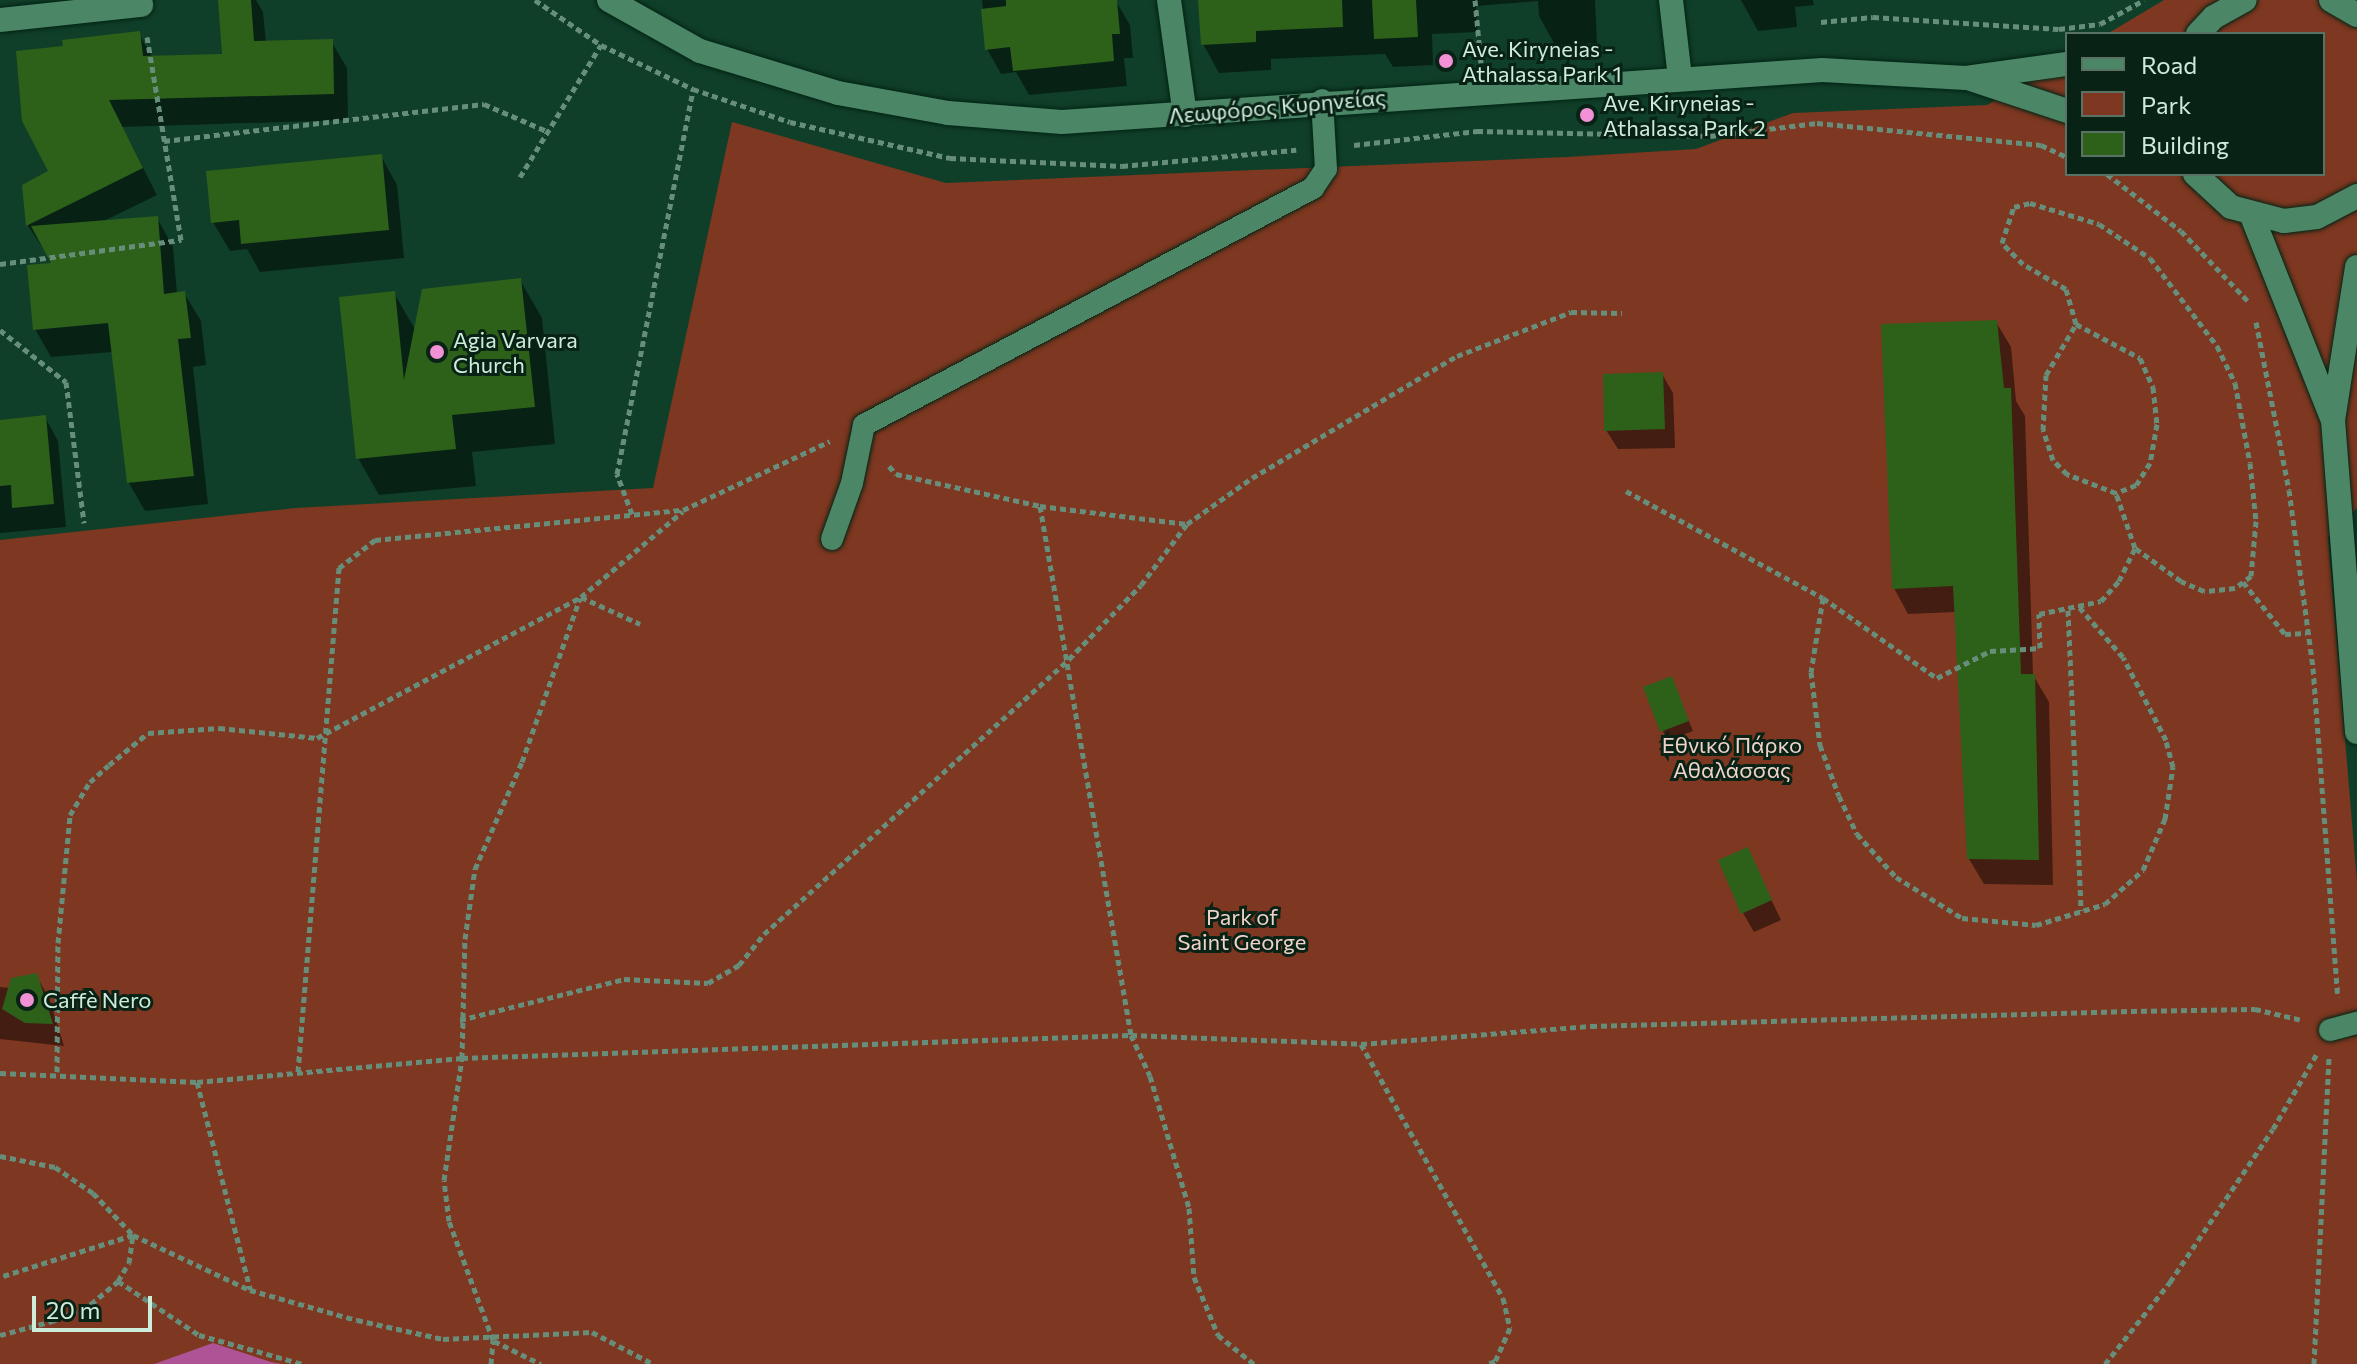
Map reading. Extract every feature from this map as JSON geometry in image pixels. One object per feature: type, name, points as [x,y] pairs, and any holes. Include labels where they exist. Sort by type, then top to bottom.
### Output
[{"type":"main road","name":"Λεωφόρος Κυρηνείας","points":[[609,0],[700,51],[838,93],[948,113],[1062,122],[1185,115],[1322,100],[1680,78],[1822,70],[1966,78],[2065,64]]},
{"type":"main road","points":[[1169,0],[1185,115]]},
{"type":"main road","points":[[1671,0],[1680,78]]},
{"type":"main road","points":[[2205,23],[2245,0]]},
{"type":"main road","points":[[0,20],[141,5]]},
{"type":"main road","name":"Λεωφόρος Κυρηνείας","points":[[1966,78],[2065,110]]},
{"type":"main road","points":[[2195,176],[2222,200],[2252,216],[2284,221],[2317,217],[2357,196]]},
{"type":"main road","points":[[2252,216],[2333,420]]},
{"type":"main road","points":[[2357,267],[2333,420],[2357,732]]},
{"type":"lane","points":[[832,539],[852,483],[864,425],[1313,188],[1326,169],[1322,100]]},
{"type":"lane","points":[[2330,1030],[2357,1023]]},
{"type":"path","points":[[1475,0],[1484,90]]},
{"type":"path","points":[[1821,22],[1873,17],[2059,29],[2100,24],[2144,0]]},
{"type":"path","points":[[0,264],[181,240],[141,5]]},
{"type":"path","points":[[520,177],[601,45]]},
{"type":"path","points":[[632,514],[617,474],[623,431],[700,51]]},
{"type":"path","points":[[164,141],[484,104],[549,132]]},
{"type":"path","points":[[2110,176],[2181,231],[2237,284],[2253,308],[2289,490],[2341,985],[2330,1030],[2314,1364]]},
{"type":"path","points":[[2076,324],[2046,375],[2043,430],[2053,460],[2067,474],[2116,493],[2136,485],[2150,463],[2157,424],[2153,387],[2140,358],[2076,324],[2066,289],[2023,264],[2002,243],[2014,207],[2030,203],[2099,224],[2150,258],[2217,346],[2235,383],[2250,463],[2256,521],[2251,576],[2243,582],[2204,591],[2135,548],[2116,493]]},
{"type":"path","points":[[460,1020],[624,979],[708,983],[739,965],[764,934],[1069,659],[1141,585],[1187,524],[1252,478],[1457,356],[1571,312],[1622,313]]},
{"type":"path","points":[[0,330],[66,382],[84,523]]},
{"type":"path","points":[[57,1072],[58,943],[70,815],[90,782],[148,733],[219,728],[317,738],[581,597],[683,510],[864,425],[896,474],[1040,506],[1187,524]]},
{"type":"path","points":[[1626,491],[1823,598],[1937,678],[1990,651],[2040,648],[2039,614],[2101,601],[2119,581],[2135,548]]},
{"type":"path","points":[[1040,506],[1069,659],[1131,1035],[1150,1076],[1189,1208],[1194,1277],[1218,1335],[1254,1364]]},
{"type":"path","points":[[298,1072],[339,568],[375,540],[683,510]]},
{"type":"path","points":[[2243,582],[2285,634],[2306,633]]},
{"type":"path","points":[[581,597],[640,624]]},
{"type":"path","points":[[491,1364],[493,1340],[449,1221],[444,1180],[462,1058],[460,1020],[475,869],[522,762],[581,597]]},
{"type":"path","points":[[1823,598],[1811,672],[1820,745],[1857,834],[1896,877],[1962,918],[2036,925],[2105,904],[2143,870],[2165,819],[2173,767],[2166,740],[2123,657],[2079,607]]},
{"type":"path","points":[[2068,610],[2081,911]]},
{"type":"path","points":[[0,1073],[57,1072],[197,1082],[462,1058],[1131,1035],[1361,1044],[1591,1026],[2240,1009],[2297,1018],[2330,1030]]},
{"type":"path","points":[[2105,1364],[2187,1256],[2273,1129],[2330,1030]]},
{"type":"path","points":[[1361,1044],[1503,1298],[1510,1328],[1495,1361],[1488,1364]]},
{"type":"path","points":[[197,1082],[250,1290]]},
{"type":"path","points":[[0,1156],[55,1167],[93,1193],[133,1235],[250,1290],[443,1339],[493,1340],[592,1332],[653,1364]]},
{"type":"path","points":[[0,1277],[133,1235]]},
{"type":"path","points":[[0,1335],[53,1321],[91,1304],[118,1281],[129,1263],[133,1235]]},
{"type":"path","points":[[118,1281],[199,1335],[303,1364]]},
{"type":"path","points":[[493,1340],[541,1364]]},
{"type":"green space","name":"Εθνικό Πάρκο Αθαλάσσας","points":[[2164,0],[2357,0],[2357,508],[2328,537],[2357,882],[2357,1364],[0,1364],[0,540],[296,508],[653,488],[732,122],[946,183],[1567,157],[1696,149],[1793,113],[1987,105],[2065,59],[2065,176],[2325,176],[2325,32],[2110,32]]},
{"type":"shaded area","points":[[213,1343],[271,1362],[281,1364],[154,1364]]},
{"type":"building","points":[[218,0],[251,0],[254,41],[333,39],[334,94],[109,100],[143,168],[26,226],[22,185],[48,171],[22,121],[16,51],[63,46],[62,40],[140,31],[143,56],[222,54]]},
{"type":"building","points":[[1006,0],[1117,0],[1120,34],[1112,34],[1114,61],[1013,71],[1010,47],[985,50],[981,9],[1006,6]]},
{"type":"building","points":[[1198,0],[1342,0],[1343,27],[1256,31],[1256,42],[1201,45]]},
{"type":"building","points":[[1372,0],[1416,0],[1418,37],[1374,39]]},
{"type":"building","points":[[382,154],[389,230],[241,244],[239,220],[211,223],[206,171]]},
{"type":"building","points":[[158,216],[164,294],[185,291],[191,338],[178,339],[194,476],[127,483],[108,323],[33,330],[27,265],[51,263],[31,226]]},
{"type":"building","name":"Agia Varvara Church","points":[[521,278],[535,407],[452,415],[456,449],[356,459],[339,297],[395,291],[404,380],[422,289]]},
{"type":"building","points":[[1997,320],[2004,388],[2011,388],[2021,674],[2035,674],[2039,860],[1967,859],[1953,586],[1892,589],[1881,324]]},
{"type":"building","points":[[1663,372],[1665,429],[1604,431],[1603,374]]},
{"type":"building","points":[[46,415],[54,504],[12,508],[11,485],[0,486],[0,420]]},
{"type":"building","points":[[1672,676],[1689,721],[1660,732],[1643,687]]},
{"type":"building","points":[[1748,847],[1772,900],[1741,914],[1718,860]]},
{"type":"building","points":[[37,973],[53,1024],[25,1023],[2,1009],[11,978]]},
{"type":"place","name":"Ave. Kiryneias - Athalassa Park 1","points":[[1446,61]]},
{"type":"place","name":"Ave. Kiryneias - Athalassa Park 2","points":[[1587,115]]},
{"type":"place","name":"Agia Varvara Church","points":[[437,352]]},
{"type":"place","name":"Caffè Nero","points":[[27,1000]]},
{"type":"park label","name":"Park of Saint George","points":[[1242,928]]}]
